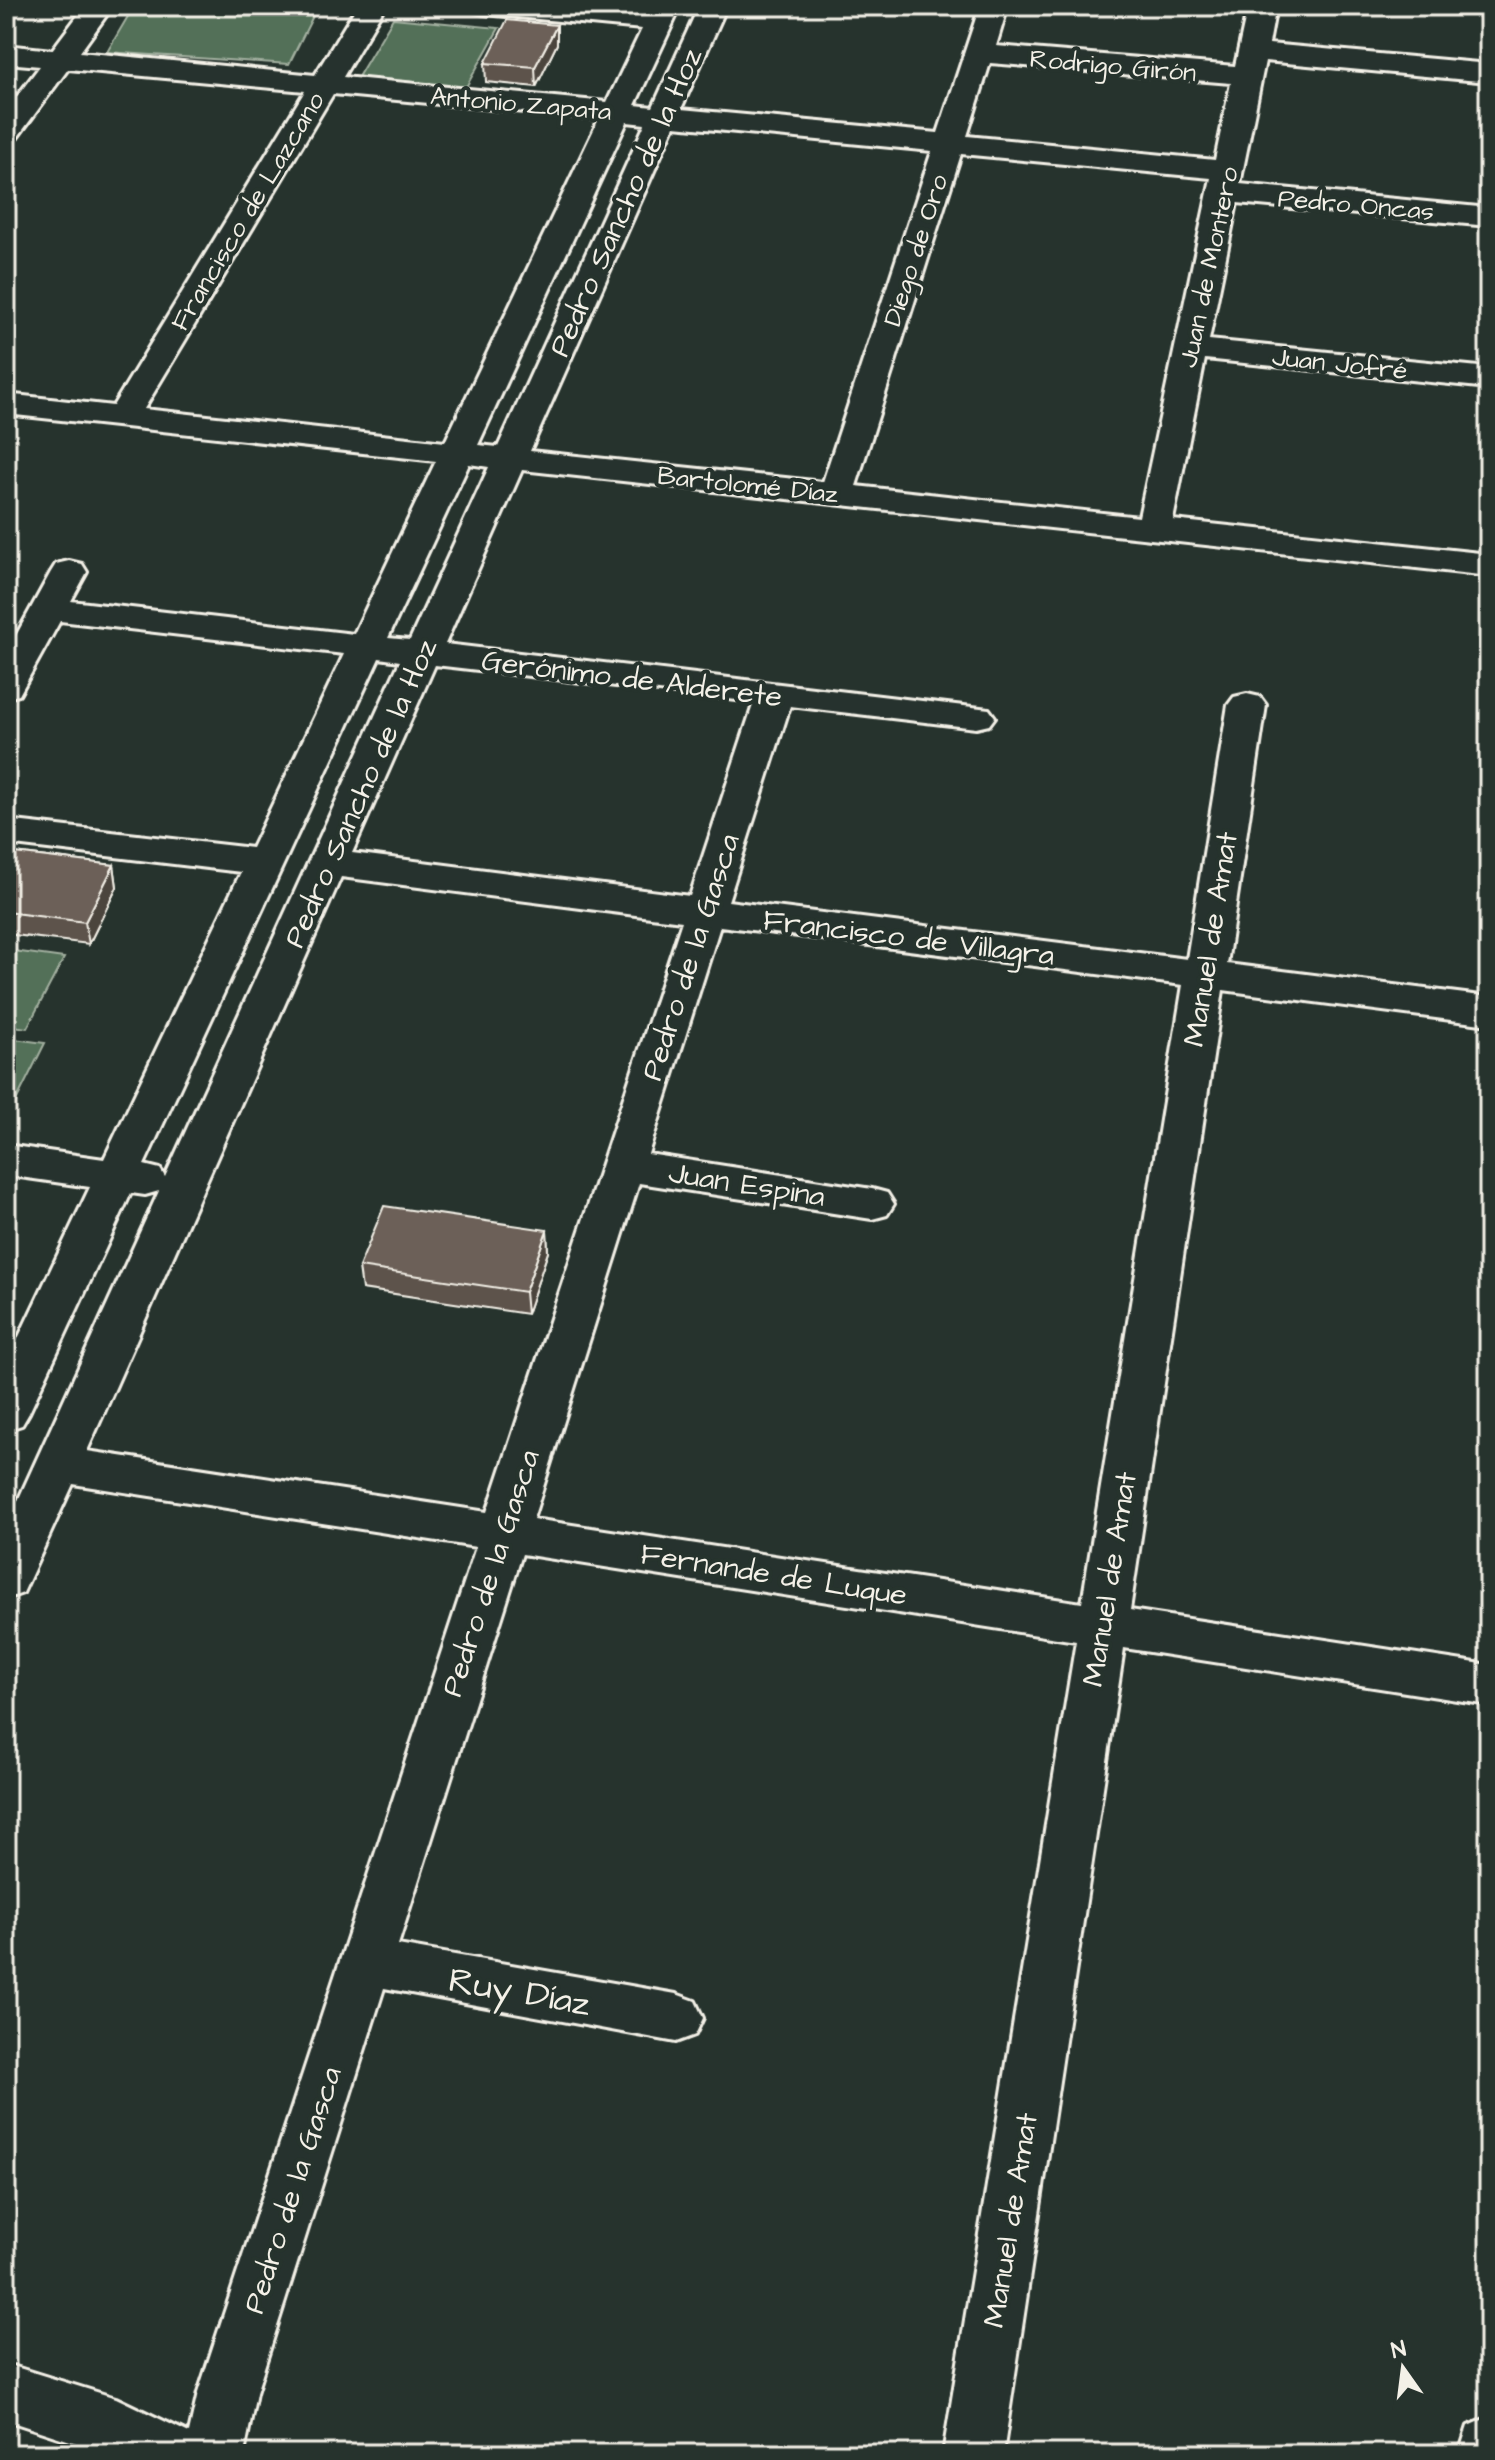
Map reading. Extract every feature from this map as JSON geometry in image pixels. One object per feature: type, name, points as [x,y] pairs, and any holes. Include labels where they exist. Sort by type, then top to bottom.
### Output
[{"type":"street","points":[[6,132],[99,6]]},
{"type":"street","name":"Francisco de Lazcano","points":[[123,416],[371,6]]},
{"type":"street","points":[[485,6],[664,14]]},
{"type":"street","name":"Pedro Sancho de la Hoz","points":[[6,1580],[713,6]]},
{"type":"street","name":"Diego de Oro","points":[[836,494],[994,6]]},
{"type":"street","name":"Juan de Montero","points":[[1154,529],[1262,6]]},
{"type":"street","name":"Pedro Sancho de la Hoz","points":[[6,1413],[664,14]]},
{"type":"street","name":"Rodrigo Girón","points":[[979,53],[1489,73]]},
{"type":"street","name":"Antonio Zapata","points":[[6,54],[950,143],[1226,181]]},
{"type":"street","name":"Pedro Oncas","points":[[1226,181],[1489,217]]},
{"type":"street","name":"Juan Jofré","points":[[1191,348],[1489,378]]},
{"type":"street","name":"Bartolomé Díaz","points":[[6,404],[1489,565]]},
{"type":"street","points":[[6,687],[69,572]]},
{"type":"street","name":"Gerónimo de Alderete","points":[[49,609],[976,717]]},
{"type":"street","name":"Pedro de la Gasca","points":[[214,2454],[227,2393],[775,694]]},
{"type":"street","name":"Manuel de Amat","points":[[973,2454],[1247,705]]},
{"type":"street","points":[[6,832],[265,862]]},
{"type":"street","name":"Francisco de Villagra","points":[[329,863],[1489,1011]]},
{"type":"street","points":[[6,1160],[183,1185]]},
{"type":"street","name":"Juan Espina","points":[[622,1165],[872,1204]]},
{"type":"street","name":"Fernande de Luque","points":[[58,1464],[1489,1685]]},
{"type":"street","name":"Ruy Díaz","points":[[365,1962],[676,2018]]},
{"type":"street","points":[[6,2392],[84,2414],[146,2440],[169,2454]]},
{"type":"street","points":[[1489,2446],[1489,2454]]},
{"type":"green space","points":[[134,6],[313,16],[289,64],[107,52]]},
{"type":"green space","points":[[393,18],[499,28],[466,87],[358,77]]},
{"type":"green space","points":[[6,950],[64,958],[27,1028],[6,1025]]},
{"type":"green space","points":[[6,1038],[45,1043],[6,1121]]},
{"type":"building","points":[[507,20],[557,25],[535,67],[485,63]]},
{"type":"building","points":[[6,852],[114,865],[85,922],[6,912]]},
{"type":"building","points":[[384,1206],[547,1230],[525,1292],[359,1267]]}]
